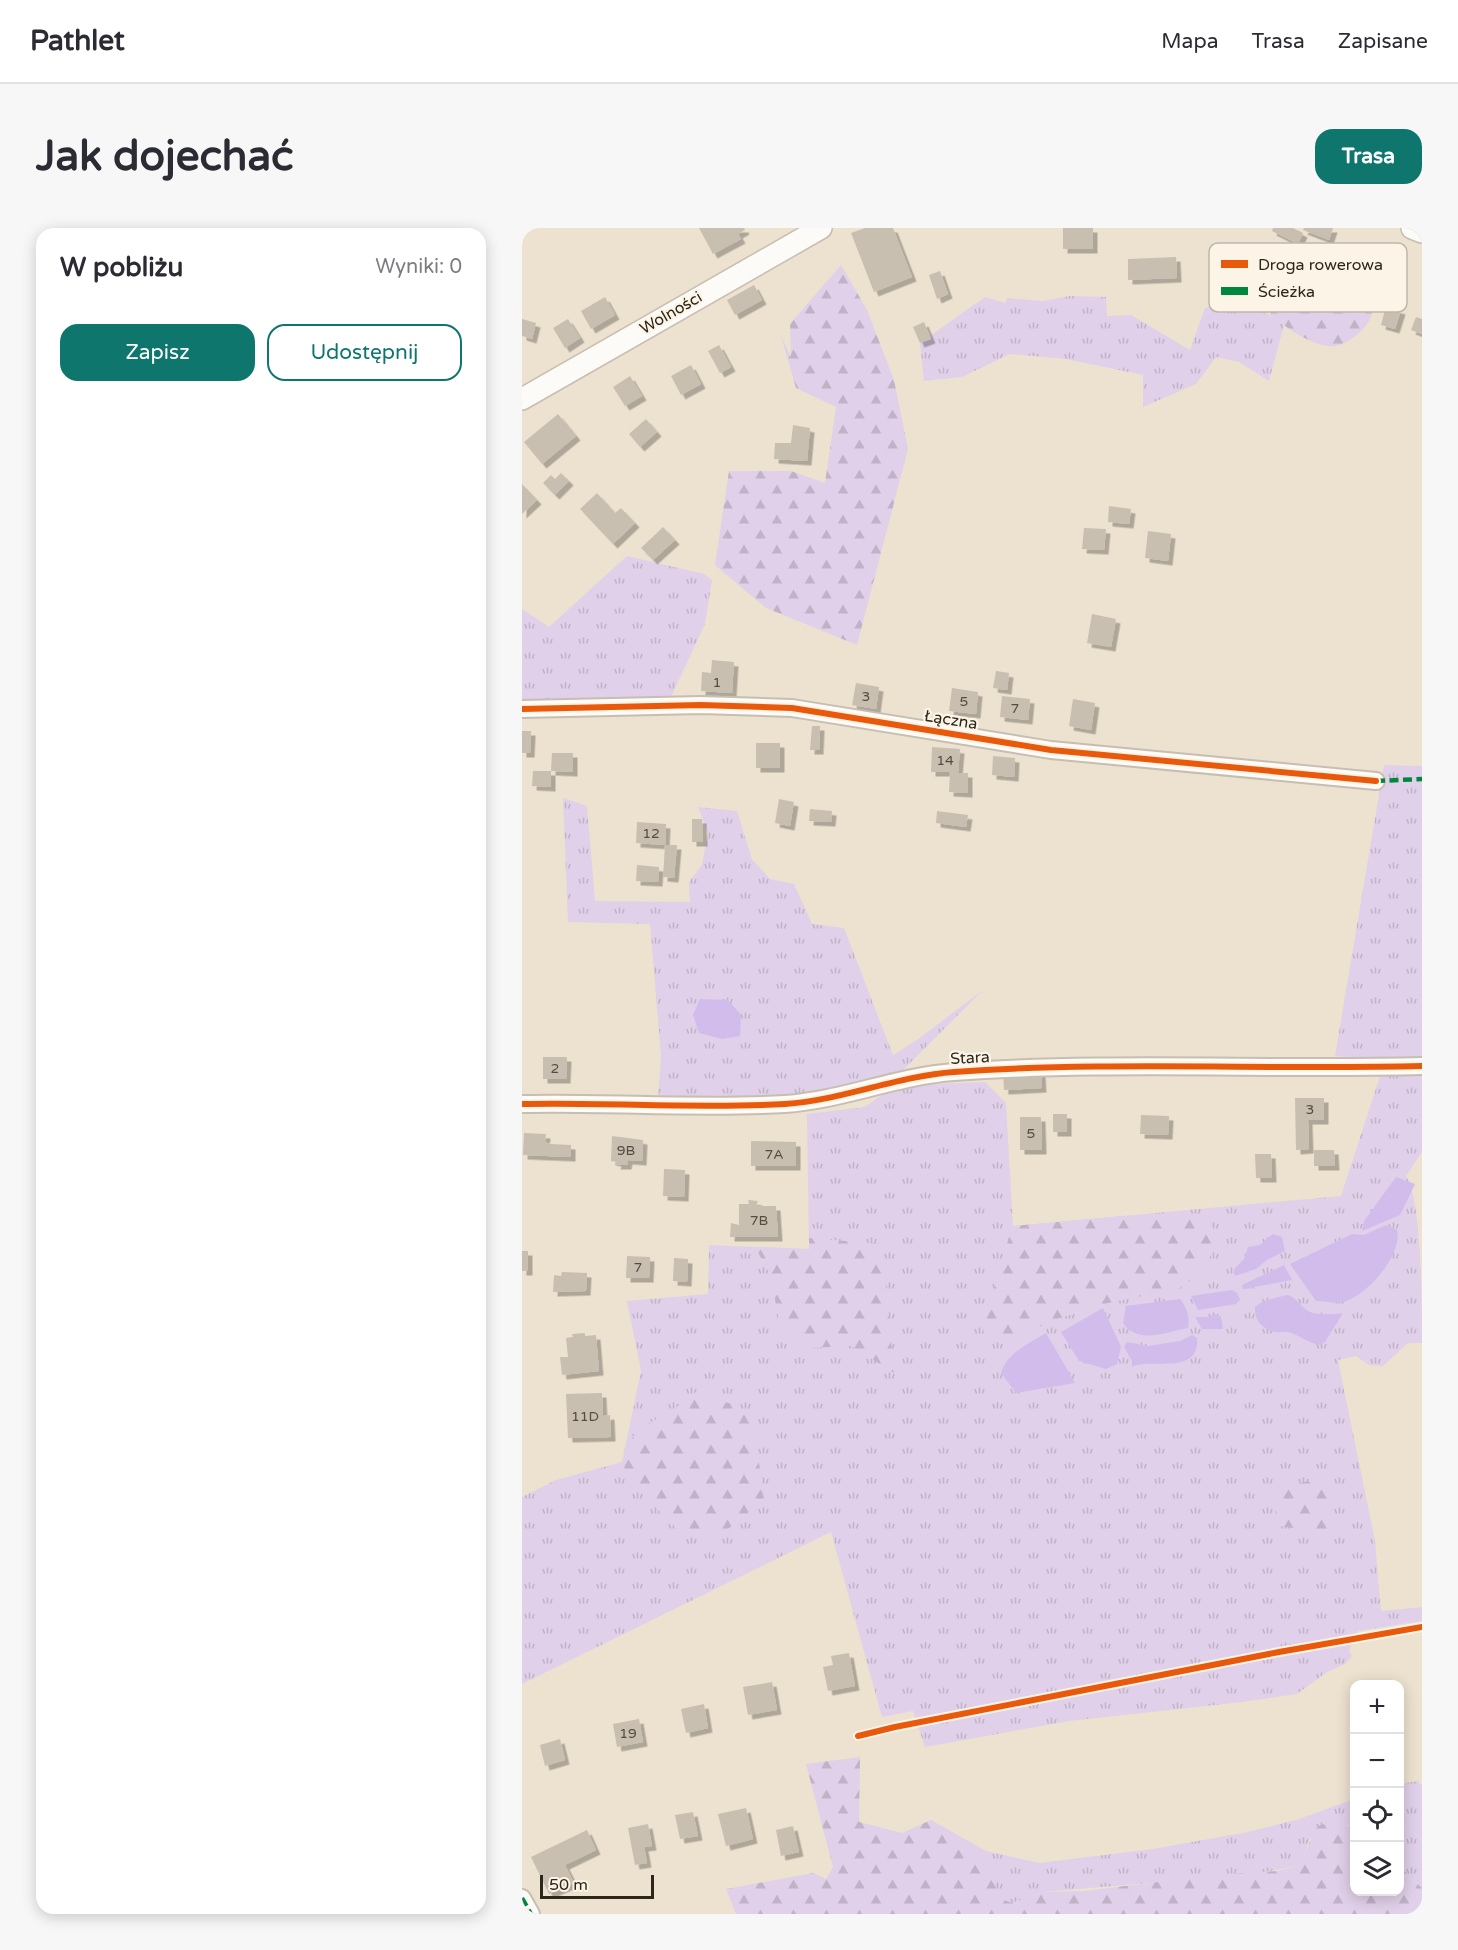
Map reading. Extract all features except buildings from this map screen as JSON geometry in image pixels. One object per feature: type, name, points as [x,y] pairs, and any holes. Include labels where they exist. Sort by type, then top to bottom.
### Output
[{"type":"street","name":"Wolności","points":[[522,399],[821,228]]},
{"type":"street","points":[[1412,228],[1422,232]]},
{"type":"street","name":"Łączna","points":[[522,709],[701,705],[792,708],[1051,750],[1376,781]]},
{"type":"street","name":"Stara","points":[[522,1104],[786,1104],[828,1099],[920,1076],[965,1071],[1422,1066]]},
{"type":"street","points":[[522,1898],[531,1914]]},
{"type":"green space","points":[[841,265],[867,310],[894,380],[908,449],[857,645],[766,608],[715,565],[729,471],[791,471],[825,483],[836,407],[796,388],[781,336],[791,357],[790,324]]},
{"type":"green space","points":[[1070,296],[1106,297],[1107,316],[1131,315],[1190,350],[1205,308],[1209,307],[1209,312],[1264,312],[1284,325],[1269,381],[1239,362],[1216,357],[1196,384],[1143,407],[1143,375],[1066,359],[1010,354],[962,377],[924,381],[920,343],[985,297],[1005,303],[1007,298],[1043,301]]},
{"type":"green space","points":[[1271,312],[1372,312],[1367,325],[1361,331],[1348,341],[1333,346],[1304,338],[1270,315]]},
{"type":"green space","points":[[627,556],[704,574],[712,580],[705,624],[669,701],[522,703],[522,609],[549,627]]},
{"type":"green space","points":[[1384,765],[1422,766],[1422,1062],[1335,1056]]},
{"type":"green space","points":[[563,798],[587,806],[595,901],[690,902],[689,882],[702,865],[708,833],[698,807],[737,811],[752,859],[770,879],[794,884],[812,924],[844,928],[893,1055],[917,1040],[983,990],[902,1071],[829,1093],[658,1099],[661,1056],[650,924],[568,922]]},
{"type":"green space","points":[[1383,1067],[1422,1074],[1422,1152],[1406,1176],[1411,1188],[1418,1230],[1422,1343],[1408,1343],[1383,1366],[1369,1365],[1356,1356],[1338,1360],[1375,1541],[1381,1611],[1422,1607],[1422,1621],[1358,1631],[1349,1650],[1352,1656],[1345,1664],[1327,1672],[1297,1694],[1069,1721],[925,1747],[913,1711],[882,1717],[831,1532],[522,1684],[522,1497],[556,1480],[622,1462],[641,1371],[627,1301],[708,1294],[709,1245],[809,1249],[807,1114],[865,1107],[883,1094],[928,1084],[985,1082],[1006,1103],[1013,1226],[1341,1196]]},
{"type":"green space","points":[[1204,1214],[1220,1240],[1200,1273],[1180,1288],[1108,1303],[1057,1319],[1007,1341],[983,1331],[1012,1226],[1123,1216]]},
{"type":"green space","points":[[809,1238],[882,1244],[894,1373],[851,1346],[808,1348],[779,1322],[771,1276],[755,1247],[809,1249]]},
{"type":"green space","points":[[697,1391],[739,1407],[754,1426],[764,1500],[728,1529],[678,1530],[634,1485],[627,1484],[625,1459],[630,1440],[644,1426],[670,1412]]},
{"type":"green space","points":[[1322,1478],[1329,1501],[1328,1535],[1324,1539],[1302,1529],[1278,1526],[1272,1490]]},
{"type":"green space","points":[[860,1757],[859,1822],[902,1833],[931,1820],[965,1839],[1004,1900],[1012,1903],[1043,1892],[1084,1891],[1215,1875],[1277,1871],[1297,1866],[1304,1857],[1315,1827],[1335,1823],[1350,1828],[1350,1896],[1404,1896],[1404,1871],[1422,1888],[1422,1914],[736,1914],[726,1889],[813,1873],[826,1879],[833,1867],[806,1764]]},
{"type":"green space","points":[[1418,1781],[1422,1786],[1422,1888],[1404,1871],[1404,1783]]},
{"type":"green space","points":[[1350,1800],[1350,1827],[1348,1825],[1309,1839],[1304,1857],[1297,1866],[1254,1874],[1043,1892],[1012,1903],[1004,1900],[965,1839],[986,1851],[1039,1863],[1153,1849],[1248,1832],[1299,1819]]},
{"type":"shaded area","points":[[700,999],[728,1000],[741,1015],[740,1036],[722,1039],[699,1033],[693,1015]]},
{"type":"shaded area","points":[[1396,1177],[1415,1184],[1400,1215],[1362,1231],[1364,1221]]},
{"type":"shaded area","points":[[1386,1225],[1397,1230],[1397,1240],[1389,1262],[1363,1291],[1344,1302],[1316,1301],[1290,1264],[1352,1234],[1364,1235]]},
{"type":"shaded area","points":[[1273,1234],[1282,1237],[1285,1251],[1267,1260],[1256,1269],[1235,1276],[1234,1269],[1244,1259],[1248,1247],[1260,1245]]},
{"type":"shaded area","points":[[1284,1265],[1292,1280],[1243,1289],[1242,1285]]},
{"type":"shaded area","points":[[1232,1290],[1237,1293],[1240,1300],[1236,1304],[1198,1310],[1191,1296]]},
{"type":"shaded area","points":[[1287,1295],[1310,1312],[1343,1313],[1325,1342],[1320,1345],[1288,1332],[1274,1332],[1260,1323],[1255,1307],[1263,1301]]},
{"type":"shaded area","points":[[1180,1299],[1189,1320],[1188,1328],[1162,1334],[1144,1335],[1129,1330],[1123,1323],[1126,1306]]},
{"type":"shaded area","points":[[1103,1308],[1121,1347],[1117,1364],[1106,1369],[1079,1361],[1061,1332]]},
{"type":"shaded area","points":[[1215,1314],[1221,1317],[1223,1329],[1202,1329],[1195,1317],[1209,1317]]},
{"type":"shaded area","points":[[1046,1333],[1075,1383],[1016,1393],[1001,1373],[1004,1366],[1019,1349]]},
{"type":"shaded area","points":[[1192,1335],[1197,1338],[1196,1350],[1190,1358],[1182,1362],[1140,1364],[1132,1367],[1132,1361],[1124,1347],[1127,1342],[1148,1346],[1180,1341]]},
{"type":"marked path","points":[[1376,781],[1422,779]]},
{"type":"marked path","points":[[522,1898],[531,1914]]},
{"type":"cycle path","points":[[522,709],[701,705],[792,708],[1051,750],[1376,781]]},
{"type":"cycle path","points":[[522,1104],[720,1106],[785,1104],[828,1098],[933,1074],[1012,1069],[1130,1066],[1422,1066]]},
{"type":"cycle path","points":[[858,1736],[1279,1652],[1422,1627]]}]
